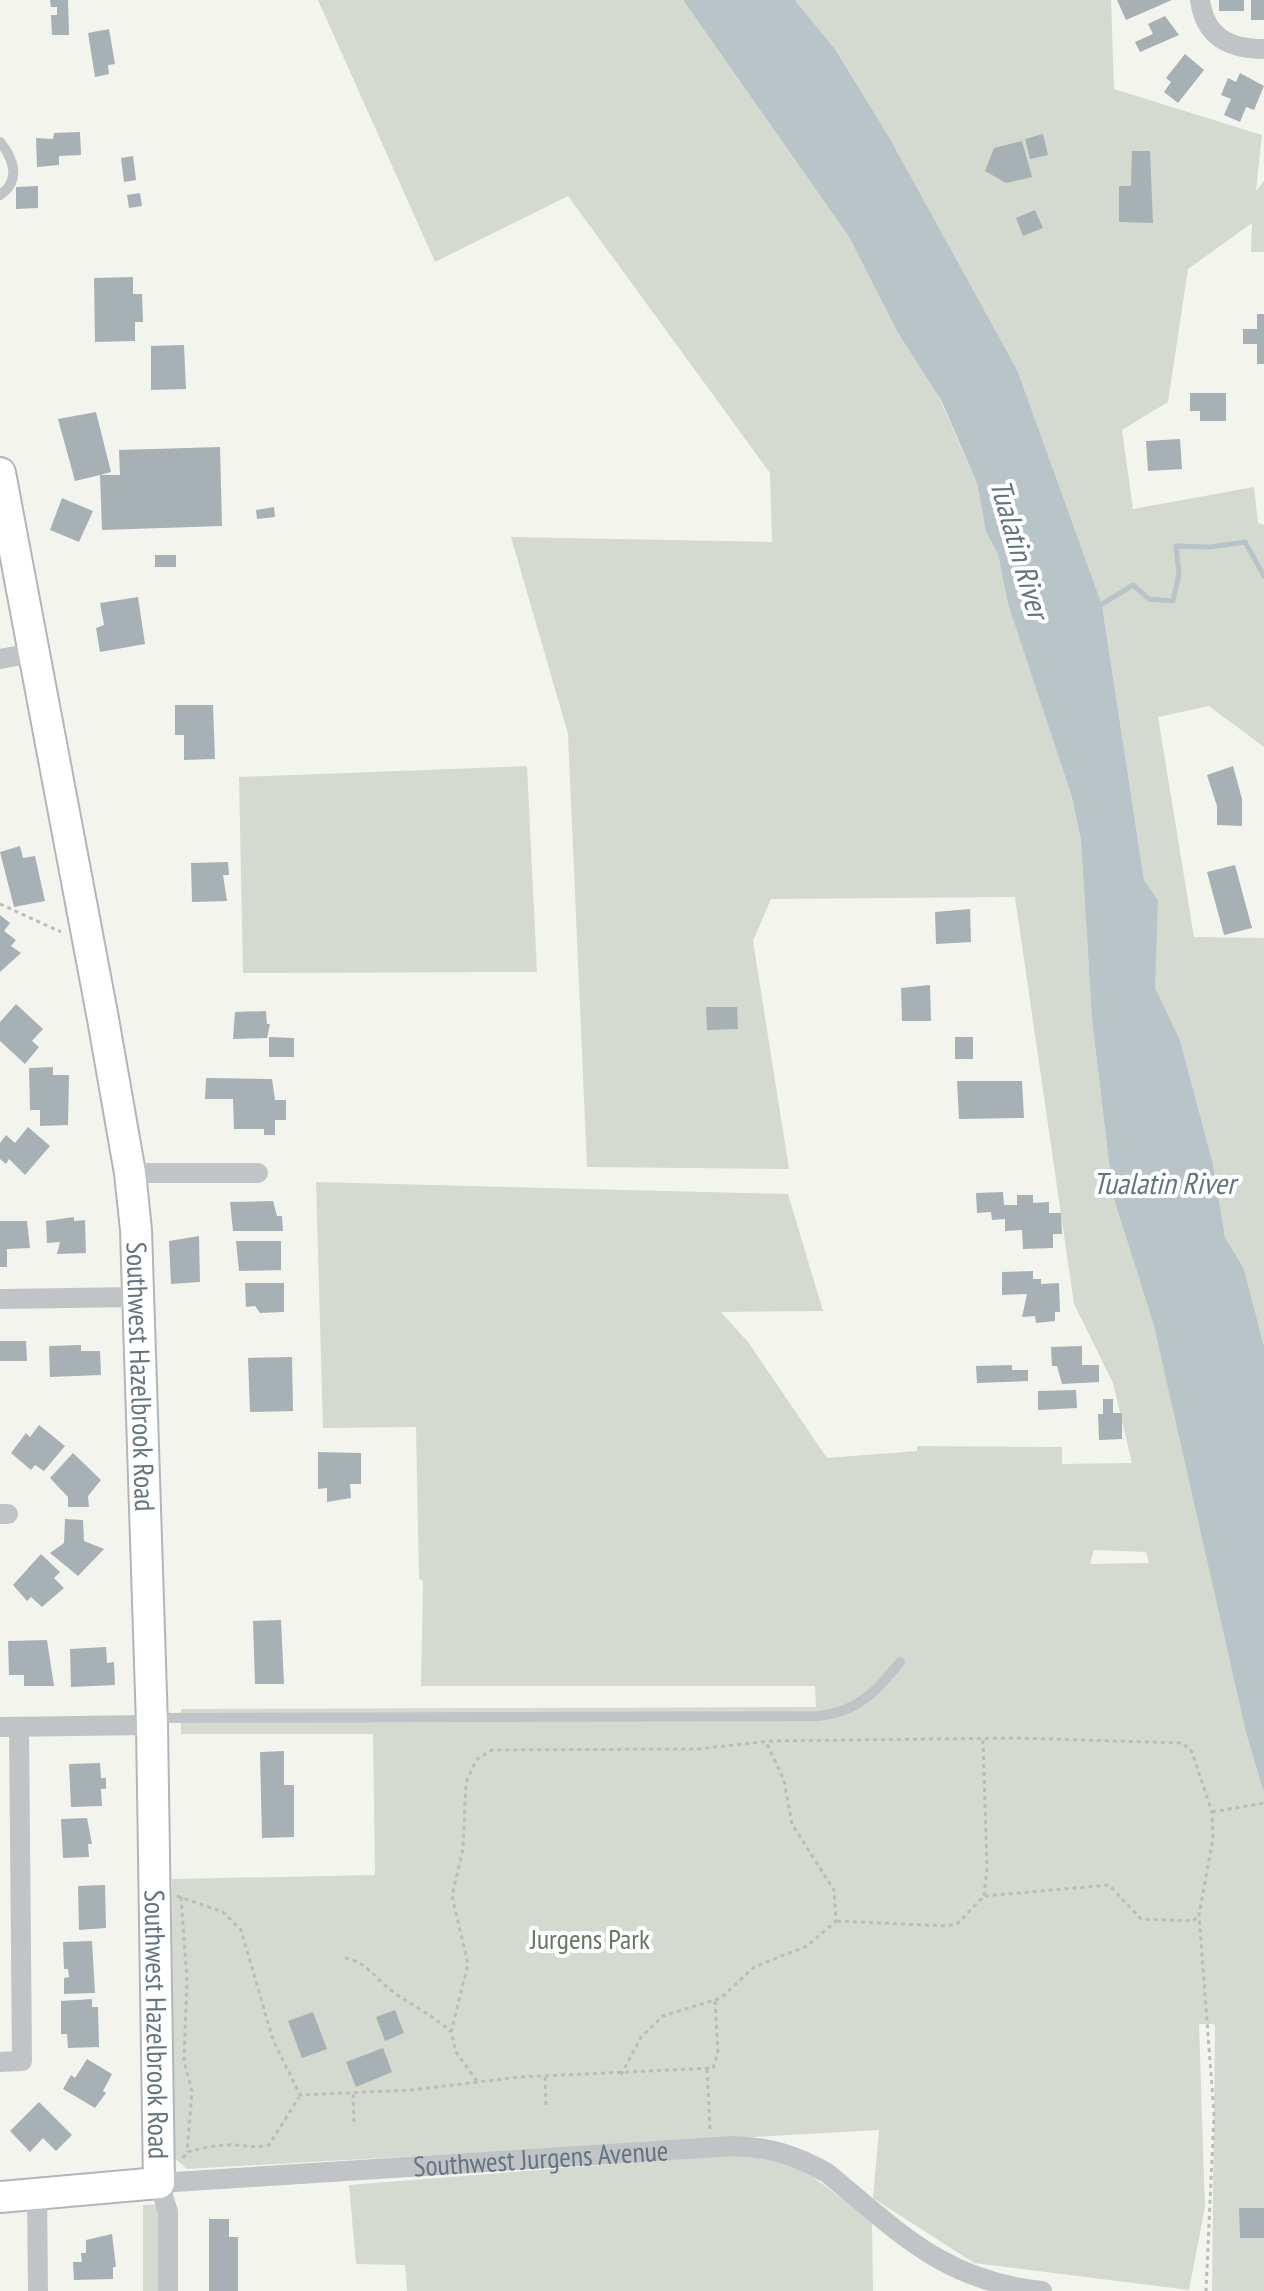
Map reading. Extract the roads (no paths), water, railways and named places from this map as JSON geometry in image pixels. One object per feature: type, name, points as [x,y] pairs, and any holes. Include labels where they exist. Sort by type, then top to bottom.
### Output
[{"type":"street","points":[[1200,0],[1206,23],[1215,36],[1228,45],[1264,49]]},
{"type":"street","name":"Southwest Hazelbrook Road","points":[[0,473],[130,1173],[152,1722],[168,1893],[168,2291]]},
{"type":"street","points":[[0,659],[33,653]]},
{"type":"street","points":[[130,1173],[258,1173]]},
{"type":"street","points":[[0,1299],[137,1297]]},
{"type":"street","points":[[0,2062],[22,2061],[10,1727],[152,1722]]},
{"type":"street","name":"Southwest Jurgens Avenue","points":[[0,2197],[168,2176],[759,2147],[785,2152],[827,2173],[937,2261],[975,2278],[1042,2291]]},
{"type":"street","points":[[37,2193],[38,2291]]},
{"type":"lane","points":[[0,142],[9,153],[15,176],[11,187],[0,195]]},
{"type":"lane","points":[[152,1722],[829,1715],[864,1702],[900,1662]]},
{"type":"water","name":"Tualatin River","points":[[683,0],[795,0],[835,49],[889,137],[1017,370],[1102,605],[1144,880],[1158,900],[1155,988],[1180,1040],[1213,1164],[1225,1237],[1244,1269],[1264,1346],[1264,1793],[1246,1732],[1154,1326],[1113,1196],[1092,1020],[1081,841],[1072,798],[1008,603],[998,554],[986,532],[977,483],[941,400],[898,333],[849,237]]},
{"type":"waterway","points":[[1099,606],[1133,585],[1149,599],[1173,601],[1179,574],[1176,546],[1210,547],[1245,542],[1264,576]]},
{"type":"park label","name":"Jurgens Park","points":[[590,1939]]}]
